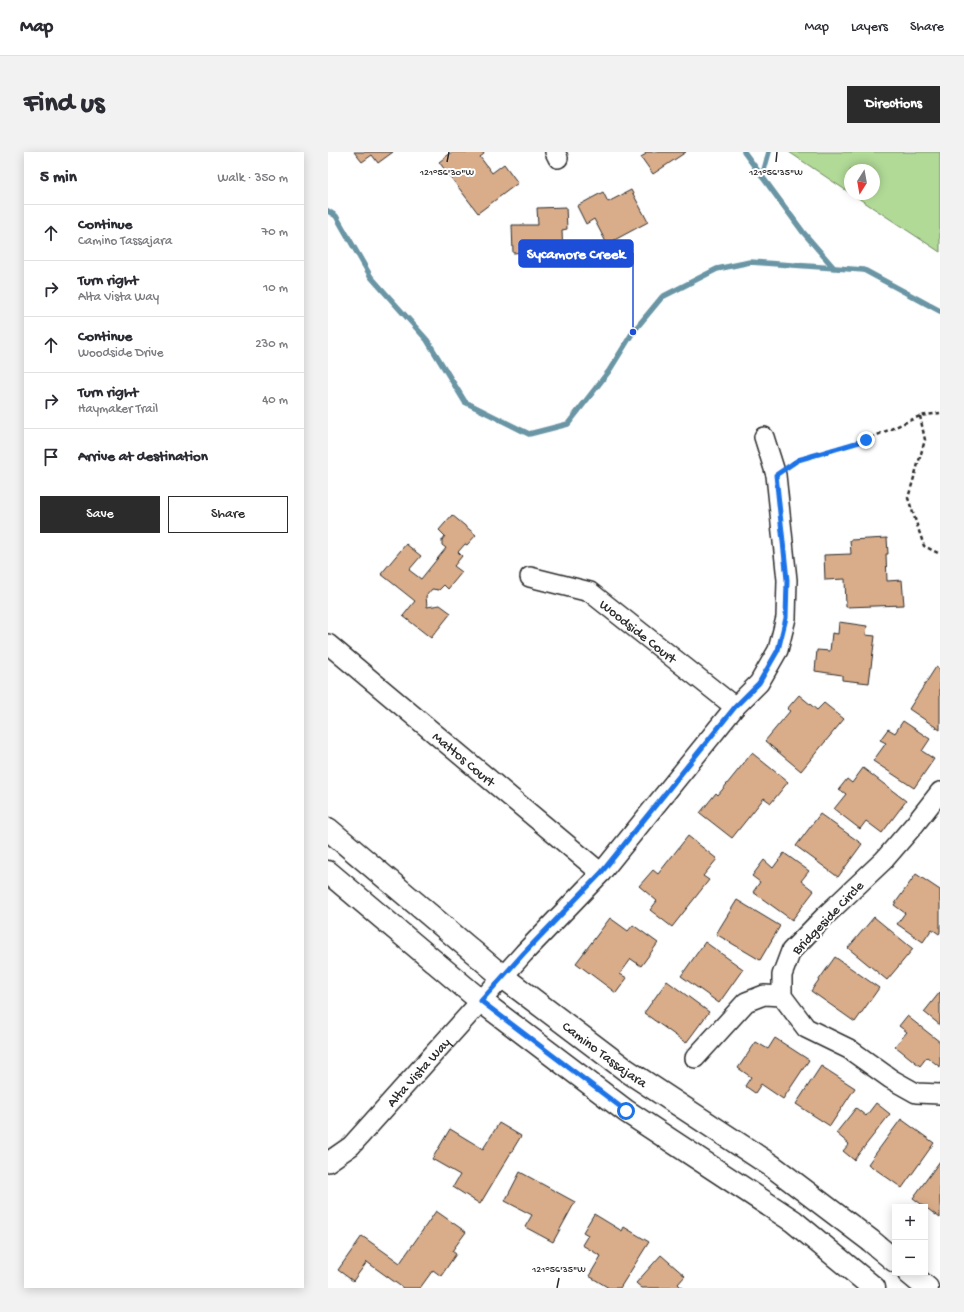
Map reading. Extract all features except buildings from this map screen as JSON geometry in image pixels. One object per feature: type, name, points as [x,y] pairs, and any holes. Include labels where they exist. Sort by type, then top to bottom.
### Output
[{"type":"main road","name":"Camino Tassajara","points":[[328,829],[503,977],[626,1070],[772,1166],[892,1258]]},
{"type":"main road","points":[[328,872],[481,1001],[626,1111],[793,1221],[874,1288]]},
{"type":"main road","points":[[913,1276],[927,1288]]},
{"type":"street","name":"Alta Vista Way","points":[[328,1162],[351,1146],[524,953],[601,873],[735,707],[759,683],[778,650],[786,618],[787,580],[776,475],[764,437]]},
{"type":"street","name":"Woodside Court","points":[[530,578],[590,592],[735,707]]},
{"type":"street","name":"Mattos Court","points":[[328,644],[601,873]]},
{"type":"street","name":"Bridgeside Circle","points":[[782,996],[782,975],[791,951],[826,915],[884,860],[940,792]]},
{"type":"street","points":[[695,1058],[746,1002],[764,995],[782,996],[806,1028],[849,1049],[891,1079],[916,1093],[940,1094]]},
{"type":"path","points":[[776,475],[798,460],[866,440],[920,416],[940,413]]},
{"type":"path","points":[[920,416],[925,440],[908,498],[924,546],[940,554]]},
{"type":"green space","points":[[789,152],[940,152],[940,252],[861,200],[880,200],[880,164],[844,164],[844,189]]},
{"type":"waterway","points":[[744,152],[803,232],[834,268]]},
{"type":"waterway","points":[[762,177],[769,152]]},
{"type":"waterway","points":[[328,211],[336,216],[371,277],[427,340],[465,402],[529,434],[568,424],[609,371],[633,332],[662,297],[717,269],[750,262],[864,270],[940,311]]},
{"type":"place","name":"Sycamore Creek","points":[[633,332]]},
{"type":"route","points":[[626,1111],[481,1001],[524,953],[601,873],[735,707],[759,683],[778,650],[786,618],[787,580],[776,475],[798,460],[866,440]]}]
